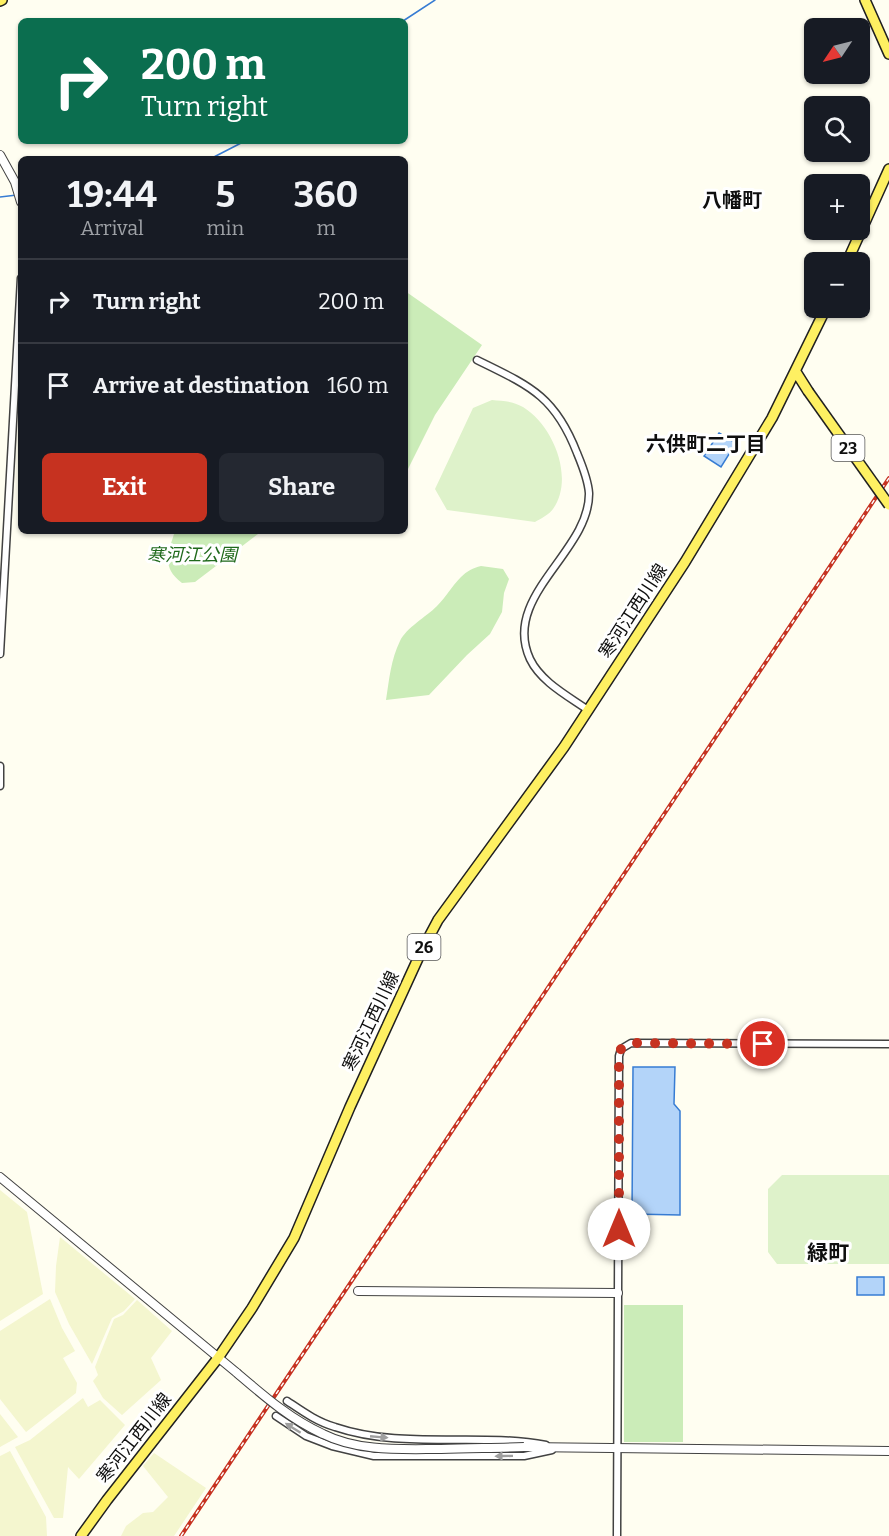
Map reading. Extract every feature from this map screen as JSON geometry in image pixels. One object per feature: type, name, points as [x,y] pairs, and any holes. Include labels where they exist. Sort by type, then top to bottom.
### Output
[{"type":"main road","points":[[864,0],[889,54]]},
{"type":"main road","points":[[852,252],[889,169]]},
{"type":"main road","name":"寒河江西川線","points":[[81,1536],[106,1500],[218,1358],[252,1308],[294,1238],[350,1107],[438,920],[564,747],[710,522],[772,418],[821,318]]},
{"type":"main road","name":"23","points":[[796,372],[889,505]]},
{"type":"street","points":[[0,155],[18,193]]},
{"type":"street","points":[[0,654],[18,353]]},
{"type":"street","points":[[477,360],[536,392],[554,409],[570,434],[586,479],[589,493],[584,519],[532,604],[526,621],[525,640],[530,659],[536,669],[588,710]]},
{"type":"street","points":[[0,766],[0,786]]},
{"type":"street","points":[[617,1536],[619,1056],[624,1045],[631,1043],[889,1044]]},
{"type":"street","points":[[0,1177],[293,1418],[325,1435],[349,1443],[371,1448],[404,1449],[889,1451]]},
{"type":"street","points":[[358,1291],[618,1293]]},
{"type":"street","points":[[287,1401],[333,1427],[376,1437],[522,1440],[561,1448]]},
{"type":"street","points":[[276,1416],[306,1436],[332,1446],[374,1456],[524,1456],[561,1448]]},
{"type":"green space","points":[[408,293],[482,345],[435,415],[408,469]]},
{"type":"green space","points":[[492,400],[515,404],[534,415],[558,453],[562,483],[559,496],[552,511],[535,522],[447,510],[435,489],[473,408]]},
{"type":"green space","name":"寒河江公園","points":[[174,534],[258,534],[195,582],[182,583],[175,577],[169,565],[169,553]]},
{"type":"green space","points":[[481,566],[503,569],[509,579],[504,593],[502,612],[490,634],[429,695],[386,700],[392,662],[403,636],[437,606],[463,575]]},
{"type":"green space","points":[[782,1175],[889,1175],[889,1264],[777,1264],[768,1252],[768,1189]]},
{"type":"green space","points":[[0,1190],[27,1212],[43,1294],[0,1321]]},
{"type":"green space","points":[[60,1237],[135,1299],[124,1311],[112,1318],[92,1364],[69,1324],[55,1292]]},
{"type":"green space","points":[[50,1299],[75,1351],[63,1358],[77,1383],[76,1393],[26,1432],[0,1399],[0,1331]]},
{"type":"green space","points":[[137,1300],[172,1331],[151,1358],[161,1380],[122,1415],[103,1398],[93,1381],[98,1375],[95,1367],[114,1319],[123,1315]]},
{"type":"green space","points":[[624,1305],[683,1305],[683,1442],[624,1442]]},
{"type":"green space","points":[[83,1398],[88,1407],[100,1400],[125,1425],[79,1479],[68,1467],[63,1518],[54,1518],[15,1447],[30,1440]]},
{"type":"green space","points":[[0,1414],[18,1437],[0,1447]]},
{"type":"green space","points":[[10,1451],[46,1517],[47,1536],[0,1536],[0,1456]]},
{"type":"green space","points":[[154,1453],[206,1488],[174,1536],[121,1536],[126,1526],[143,1513],[153,1512],[168,1497],[143,1466]]},
{"type":"water","points":[[719,433],[736,443],[721,467],[704,456]]},
{"type":"water","points":[[633,1067],[675,1067],[674,1104],[680,1111],[680,1215],[632,1214]]},
{"type":"water","points":[[857,1277],[884,1277],[884,1295],[857,1295]]},
{"type":"waterway","points":[[408,18],[435,0]]},
{"type":"waterway","points":[[216,156],[239,144]]},
{"type":"waterway","points":[[0,197],[17,195]]},
{"type":"railway","points":[[181,1536],[889,478]]},
{"type":"district","name":"八幡町","points":[[732,200]]},
{"type":"district","name":"六供町二丁目","points":[[706,444]]},
{"type":"district","name":"緑町","points":[[828,1253]]},
{"type":"route","points":[[619,1229],[619,1056],[624,1045],[631,1043],[763,1044]]}]
